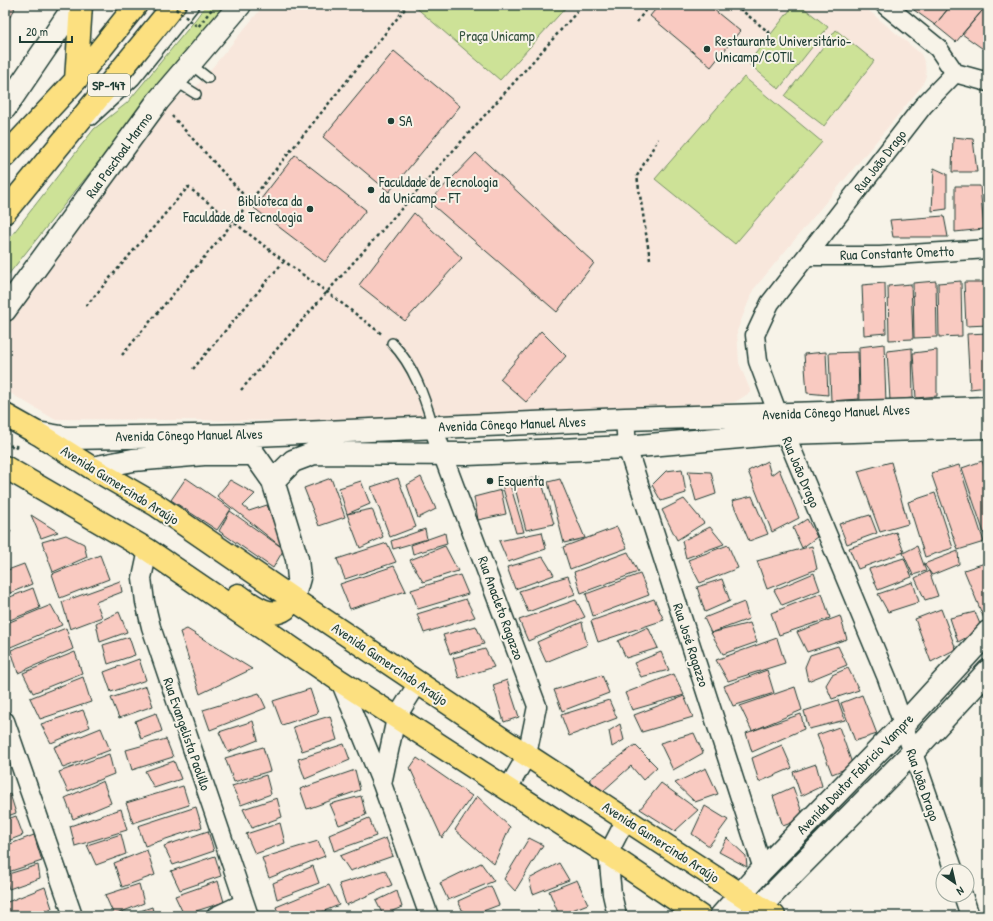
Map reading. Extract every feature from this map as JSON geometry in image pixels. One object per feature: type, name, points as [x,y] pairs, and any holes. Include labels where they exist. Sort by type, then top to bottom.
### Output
[{"type":"highway","points":[[76,80],[81,5]]},
{"type":"highway","name":"SP-147","points":[[5,156],[76,80],[136,5]]},
{"type":"highway","name":"SP-147","points":[[5,212],[174,5]]},
{"type":"highway","name":"Avenida Gumercindo Araújo","points":[[5,415],[156,505],[418,683],[740,893],[762,913]]},
{"type":"highway","points":[[5,467],[148,550],[340,681],[608,854],[700,916]]},
{"type":"highway","points":[[128,539],[150,540],[262,610],[276,613],[284,609],[293,599]]},
{"type":"street","points":[[5,108],[75,5]]},
{"type":"street","name":"Rua Paschoal Marmo","points":[[5,310],[158,101],[240,5]]},
{"type":"street","points":[[885,5],[938,48],[955,73],[988,82]]},
{"type":"street","name":"Rua João Drago","points":[[951,863],[886,678],[781,424],[758,361],[755,335],[770,303],[923,106],[955,73]]},
{"type":"street","name":"Rua Constante Ometto","points":[[807,256],[872,256],[988,249]]},
{"type":"street","name":"Avenida Cônego Manuel Alves","points":[[273,481],[293,461],[314,453],[467,454],[626,446],[781,424],[988,408]]},
{"type":"street","name":"Avenida Cônego Manuel Alves","points":[[92,468],[133,460],[204,454],[254,444],[433,426],[465,427],[625,419],[781,424],[988,427]]},
{"type":"street","name":"Rua José Ragazzo","points":[[625,419],[626,446],[763,869]]},
{"type":"street","name":"Rua Anacleto Ragazzo","points":[[433,426],[537,706],[527,755],[507,790]]},
{"type":"street","name":"Avenida Cônego Manuel Alves","points":[[37,433],[67,438],[254,444]]},
{"type":"street","points":[[254,444],[273,481],[297,559],[299,578],[293,599]]},
{"type":"street","name":"Rua Evangelista Paolillo","points":[[148,550],[142,578],[145,602],[151,626],[247,910]]},
{"type":"street","name":"Avenida Doutor Fabricio Vampre","points":[[721,916],[740,893],[903,726],[988,632]]},
{"type":"street","name":"Avenida Doutor Fabricio Vampre","points":[[762,913],[988,671]]},
{"type":"street","points":[[340,681],[382,784],[429,916]]},
{"type":"street","points":[[382,784],[396,718],[418,683]]},
{"type":"street","points":[[5,721],[73,916]]},
{"type":"street","points":[[617,916],[612,894],[608,854],[626,819]]},
{"type":"street","points":[[966,903],[970,916]]},
{"type":"street","points":[[216,916],[247,910]]},
{"type":"lane","points":[[44,164],[135,80],[195,5]]},
{"type":"lane","points":[[189,63],[208,78]]},
{"type":"lane","points":[[175,81],[196,94]]},
{"type":"lane","points":[[392,343],[403,354],[416,376],[433,426]]},
{"type":"path","points":[[171,5],[198,27],[215,5]]},
{"type":"path","points":[[122,355],[234,222],[408,5]]},
{"type":"path","points":[[241,390],[326,292],[576,13],[579,5]]},
{"type":"path","points":[[637,22],[650,5]]},
{"type":"path","points":[[734,5],[771,34]]},
{"type":"path","points":[[158,101],[250,202]]},
{"type":"path","points":[[650,259],[637,176],[658,138]]},
{"type":"path","points":[[86,306],[188,187],[392,343]]},
{"type":"path","points":[[193,369],[284,261]]},
{"type":"shaded area","name":"Faculdade de Tecnologia da Unicamp - FT","points":[[264,5],[862,5],[921,54],[925,64],[926,76],[922,86],[753,290],[737,331],[739,363],[751,392],[735,402],[685,407],[305,421],[54,419],[5,390],[5,314],[158,101],[192,92]]},
{"type":"green space","points":[[206,5],[224,5],[8,275],[5,283],[5,244],[94,129],[127,103]]},
{"type":"green space","name":"Praça Unicamp","points":[[413,5],[568,5],[500,80]]},
{"type":"green space","points":[[794,5],[800,5],[828,27],[779,89],[748,63]]},
{"type":"green space","points":[[836,30],[874,61],[824,126],[785,96]]},
{"type":"green space","points":[[744,77],[822,142],[735,244],[655,179]]},
{"type":"building","points":[[5,5],[10,5],[15,9],[6,23]]},
{"type":"building","name":"Restaurante Universitário- Unicamp/COTIL","points":[[659,5],[708,5],[740,31],[711,67],[650,16]]},
{"type":"building","points":[[918,5],[951,5],[935,25],[914,10]]},
{"type":"building","points":[[951,5],[987,5],[956,42],[935,25]]},
{"type":"building","points":[[987,5],[988,49],[986,51],[962,34]]},
{"type":"building","name":"SA","points":[[394,51],[460,106],[389,192],[323,137]]},
{"type":"building","points":[[987,127],[988,173],[987,173]]},
{"type":"building","points":[[953,137],[973,139],[977,172],[952,172]]},
{"type":"building","points":[[476,153],[594,263],[557,312],[429,202]]},
{"type":"building","name":"Biblioteca da Faculdade de Tecnologia","points":[[295,155],[366,210],[325,262],[254,208]]},
{"type":"building","points":[[934,168],[947,174],[947,209],[932,211]]},
{"type":"building","points":[[987,183],[988,229],[987,229]]},
{"type":"building","points":[[955,186],[980,186],[984,229],[955,232]]},
{"type":"building","points":[[414,213],[462,258],[405,321],[359,285]]},
{"type":"building","points":[[944,216],[948,237],[893,237],[890,220]]},
{"type":"building","points":[[936,281],[937,337],[914,338],[913,283]]},
{"type":"building","points":[[961,281],[962,336],[939,337],[938,283]]},
{"type":"building","points":[[964,282],[988,282],[988,325],[966,326]]},
{"type":"building","points":[[885,283],[886,333],[864,335],[862,285]]},
{"type":"building","points":[[911,284],[913,339],[889,340],[888,286]]},
{"type":"building","points":[[541,331],[566,356],[526,402],[500,379]]},
{"type":"building","points":[[988,333],[988,387],[970,389],[967,334]]},
{"type":"building","points":[[884,344],[886,403],[860,404],[859,347]]},
{"type":"building","points":[[912,348],[913,398],[890,400],[887,351]]},
{"type":"building","points":[[937,350],[937,396],[916,398],[913,353]]},
{"type":"building","points":[[826,352],[828,395],[807,393],[804,354]]},
{"type":"building","points":[[858,352],[859,399],[831,401],[829,353]]},
{"type":"building","points":[[767,461],[771,475],[779,469],[799,518],[772,532],[748,471]]},
{"type":"building","points":[[982,461],[988,476],[988,535],[985,536],[962,468]]},
{"type":"building","points":[[891,462],[908,524],[880,532],[858,471]]},
{"type":"building","points":[[959,465],[984,542],[958,550],[931,473]]},
{"type":"building","points":[[682,469],[686,493],[661,501],[652,485],[666,471]]},
{"type":"building","points":[[688,471],[711,472],[716,494],[696,501]]},
{"type":"building","points":[[540,476],[554,524],[526,530],[514,484]]},
{"type":"building","points":[[421,477],[436,509],[418,518],[407,485]]},
{"type":"building","points":[[186,478],[231,509],[217,530],[171,500]]},
{"type":"building","points":[[331,478],[345,517],[319,526],[304,488]]},
{"type":"building","points":[[398,478],[416,527],[390,537],[371,487]]},
{"type":"building","points":[[560,479],[585,538],[564,543],[548,482]]},
{"type":"building","points":[[230,480],[255,494],[243,506],[249,511],[267,505],[284,549],[217,496]]},
{"type":"building","points":[[361,481],[370,504],[347,514],[339,488]]},
{"type":"building","points":[[510,484],[524,532],[516,533],[502,485]]},
{"type":"building","points":[[501,490],[506,514],[478,520],[474,497]]},
{"type":"building","points":[[935,493],[953,548],[925,557],[908,502]]},
{"type":"building","points":[[752,496],[768,534],[749,541],[732,501]]},
{"type":"building","points":[[684,499],[704,523],[677,540],[662,510]]},
{"type":"building","points":[[372,509],[383,537],[360,548],[347,514]]},
{"type":"building","points":[[230,511],[284,549],[273,568],[219,531]]},
{"type":"building","points":[[31,515],[58,532],[41,538]]},
{"type":"building","points":[[870,515],[877,533],[847,544],[839,524]]},
{"type":"building","points":[[807,519],[817,537],[802,548],[793,528]]},
{"type":"building","points":[[5,520],[11,532],[5,535]]},
{"type":"building","points":[[617,527],[627,548],[570,569],[563,547]]},
{"type":"building","points":[[710,527],[724,544],[686,558],[682,541]]},
{"type":"building","points":[[425,529],[427,539],[393,549],[391,541]]},
{"type":"building","points":[[542,532],[546,549],[508,562],[499,541]]},
{"type":"building","points":[[896,532],[904,552],[858,569],[849,548]]},
{"type":"building","points":[[445,533],[447,544],[413,554],[411,545]]},
{"type":"building","points":[[66,535],[84,544],[87,557],[53,572],[42,542]]},
{"type":"building","points":[[387,543],[396,562],[345,579],[337,559]]},
{"type":"building","points":[[728,545],[738,568],[700,583],[688,560]]},
{"type":"building","points":[[445,546],[458,571],[423,582],[410,560]]},
{"type":"building","points":[[812,546],[817,569],[767,589],[757,561]]},
{"type":"building","points":[[917,546],[926,571],[913,575],[903,553]]},
{"type":"building","points":[[958,551],[959,564],[932,575],[924,564]]},
{"type":"building","points":[[628,552],[638,572],[581,593],[574,572]]},
{"type":"building","points":[[100,555],[109,579],[60,598],[52,574]]},
{"type":"building","points":[[543,557],[554,575],[515,589],[507,567]]},
{"type":"building","points":[[904,558],[912,577],[878,590],[869,569]]},
{"type":"building","points":[[988,562],[988,619],[985,621],[964,570]]},
{"type":"building","points":[[24,564],[32,584],[5,595],[5,571]]},
{"type":"building","points":[[394,566],[406,591],[350,609],[340,584]]},
{"type":"building","points":[[929,571],[938,596],[925,600],[915,578]]},
{"type":"building","points":[[814,573],[820,590],[782,605],[774,590]]},
{"type":"building","points":[[640,574],[649,595],[593,616],[586,594]]},
{"type":"building","points":[[460,575],[468,594],[418,609],[411,590]]},
{"type":"building","points":[[568,576],[575,594],[528,612],[519,591]]},
{"type":"building","points":[[722,579],[730,601],[705,612],[697,587]]},
{"type":"building","points":[[120,581],[122,592],[96,602],[102,617],[70,629],[62,602]]},
{"type":"building","points":[[913,582],[919,602],[888,612],[878,594]]},
{"type":"building","points":[[33,588],[40,608],[5,622],[5,599]]},
{"type":"building","points":[[822,593],[830,618],[779,635],[771,613]]},
{"type":"building","points":[[466,599],[475,617],[424,633],[417,614]]},
{"type":"building","points":[[654,599],[664,620],[598,642],[591,621]]},
{"type":"building","points":[[576,600],[585,617],[528,641],[519,620]]},
{"type":"building","points":[[744,602],[749,619],[711,633],[704,618]]},
{"type":"building","points":[[51,605],[62,625],[6,649],[5,624]]},
{"type":"building","points":[[941,609],[956,649],[931,662],[915,619]]},
{"type":"building","points":[[119,612],[127,632],[100,642],[96,623]]},
{"type":"building","points":[[975,612],[982,629],[958,642],[950,618]]},
{"type":"building","points":[[840,616],[847,639],[807,652],[797,632]]},
{"type":"building","points":[[582,622],[587,645],[546,662],[537,642]]},
{"type":"building","points":[[750,623],[757,642],[723,654],[711,633]]},
{"type":"building","points":[[476,626],[484,644],[450,654],[443,635]]},
{"type":"building","points":[[648,627],[658,648],[626,658],[618,641]]},
{"type":"building","points":[[66,628],[73,649],[18,673],[11,650]]},
{"type":"building","points":[[187,629],[252,669],[200,694],[180,632]]},
{"type":"building","points":[[129,637],[135,655],[108,664],[103,645]]},
{"type":"building","points":[[777,638],[785,663],[728,681],[716,660]]},
{"type":"building","points":[[838,646],[847,665],[808,681],[805,667],[810,655]]},
{"type":"building","points":[[485,649],[494,667],[459,678],[453,658]]},
{"type":"building","points":[[75,652],[82,673],[33,693],[23,673]]},
{"type":"building","points":[[661,652],[669,670],[641,677],[634,663]]},
{"type":"building","points":[[139,659],[146,680],[111,692],[104,672]]},
{"type":"building","points":[[848,668],[859,690],[832,699],[826,685],[832,675]]},
{"type":"building","points":[[767,670],[774,693],[733,706],[724,686]]},
{"type":"building","points":[[674,674],[684,695],[632,710],[625,693]]},
{"type":"building","points":[[602,675],[609,693],[562,711],[554,690]]},
{"type":"building","points":[[83,677],[91,702],[40,719],[30,698]]},
{"type":"building","points":[[507,680],[519,717],[504,722],[493,685]]},
{"type":"building","points":[[146,686],[153,706],[119,718],[111,698]]},
{"type":"building","points":[[795,687],[802,710],[752,731],[740,706]]},
{"type":"building","points":[[310,689],[318,713],[282,725],[273,701]]},
{"type":"building","points":[[259,693],[266,708],[210,730],[203,710]]},
{"type":"building","points":[[862,695],[877,734],[855,741],[841,703]]},
{"type":"building","points":[[684,696],[693,717],[642,732],[634,715]]},
{"type":"building","points":[[609,700],[617,718],[569,736],[561,715]]},
{"type":"building","points":[[838,700],[845,720],[809,729],[804,711]]},
{"type":"building","points":[[83,710],[90,727],[51,743],[41,724]]},
{"type":"building","points":[[156,713],[162,731],[141,739],[135,721]]},
{"type":"building","points":[[801,714],[804,729],[752,752],[746,733]]},
{"type":"building","points":[[330,716],[337,740],[302,751],[293,727]]},
{"type":"building","points":[[253,721],[258,740],[228,752],[219,732]]},
{"type":"building","points":[[620,724],[624,740],[612,747],[609,731]]},
{"type":"building","points":[[839,727],[853,766],[832,774],[817,735]]},
{"type":"building","points":[[101,728],[110,750],[63,768],[54,747]]},
{"type":"building","points":[[694,733],[703,753],[673,770],[660,743]]},
{"type":"building","points":[[166,739],[173,757],[132,770],[126,750]]},
{"type":"building","points":[[344,744],[350,760],[305,779],[298,759]]},
{"type":"building","points":[[635,745],[657,767],[643,780],[631,766],[603,791],[589,780]]},
{"type":"building","points":[[782,745],[792,768],[759,782],[752,758]]},
{"type":"building","points":[[263,747],[270,771],[234,782],[225,758]]},
{"type":"building","points":[[109,754],[114,774],[68,792],[59,772]]},
{"type":"building","points":[[417,758],[472,796],[442,838],[410,768]]},
{"type":"building","points":[[174,761],[181,779],[154,788],[145,771]]},
{"type":"building","points":[[816,764],[822,786],[801,796],[793,772]]},
{"type":"building","points":[[706,768],[718,794],[695,802],[675,783]]},
{"type":"building","points":[[355,770],[360,790],[307,809],[300,789]]},
{"type":"building","points":[[266,775],[271,794],[241,805],[232,786]]},
{"type":"building","points":[[103,781],[111,803],[73,819],[65,798]]},
{"type":"building","points":[[661,783],[698,810],[675,831],[640,809]]},
{"type":"building","points":[[183,786],[189,805],[133,823],[126,803]]},
{"type":"building","points":[[793,787],[804,818],[783,826],[773,796]]},
{"type":"building","points":[[10,794],[16,813],[5,817],[5,796]]},
{"type":"building","points":[[361,796],[366,815],[339,825],[330,804]]},
{"type":"building","points":[[477,796],[510,827],[494,864],[455,830]]},
{"type":"building","points":[[277,798],[282,817],[252,828],[243,809]]},
{"type":"building","points":[[705,806],[728,820],[709,846],[692,834]]},
{"type":"building","points":[[196,807],[202,827],[145,846],[138,826]]},
{"type":"building","points":[[121,809],[127,830],[75,846],[70,826]]},
{"type":"building","points":[[16,816],[23,835],[5,842],[5,820]]},
{"type":"building","points":[[369,818],[376,836],[334,851],[329,835]]},
{"type":"building","points":[[280,823],[285,843],[255,854],[246,834]]},
{"type":"building","points":[[208,831],[214,851],[173,865],[164,846]]},
{"type":"building","points":[[121,834],[126,854],[96,865],[87,845]]},
{"type":"building","points":[[34,835],[42,861],[5,873],[5,846]]},
{"type":"building","points":[[386,838],[393,856],[350,871],[340,856]]},
{"type":"building","points":[[529,838],[543,845],[515,891],[504,879]]},
{"type":"building","points":[[727,838],[746,856],[747,867],[719,852]]},
{"type":"building","points":[[318,841],[325,856],[269,878],[262,858]]},
{"type":"building","points":[[147,850],[155,875],[122,887],[114,863]]},
{"type":"building","points":[[215,856],[221,876],[180,890],[171,871]]},
{"type":"building","points":[[481,863],[494,881],[448,900],[440,883]]},
{"type":"building","points":[[559,863],[569,880],[533,894],[529,879]]},
{"type":"building","points":[[38,865],[40,878],[9,889],[5,875]]},
{"type":"building","points":[[313,866],[319,883],[277,899],[273,883]]},
{"type":"building","points":[[385,870],[392,885],[346,905],[339,884]]},
{"type":"building","points":[[577,880],[588,904],[559,915],[549,891]]},
{"type":"building","points":[[218,881],[224,902],[184,915],[175,896]]},
{"type":"building","points":[[139,884],[144,903],[114,915],[105,895]]},
{"type":"building","points":[[329,885],[339,905],[312,916],[279,916],[276,907]]},
{"type":"building","points":[[491,886],[499,905],[470,916],[465,916],[458,901]]},
{"type":"building","points":[[45,887],[52,908],[31,916],[7,916],[5,903]]},
{"type":"building","points":[[397,891],[402,907],[383,915],[376,901]]},
{"type":"building","points":[[152,907],[154,916],[125,916]]},
{"type":"place","name":"Restaurante Universitário- Unicamp/COTIL","points":[[707,49]]},
{"type":"place","name":"SA","points":[[391,121]]},
{"type":"place","name":"Faculdade de Tecnologia da Unicamp - FT","points":[[371,190]]},
{"type":"place","name":"Biblioteca da Faculdade de Tecnologia","points":[[310,209]]},
{"type":"place","name":"Esquenta","points":[[490,481]]}]
